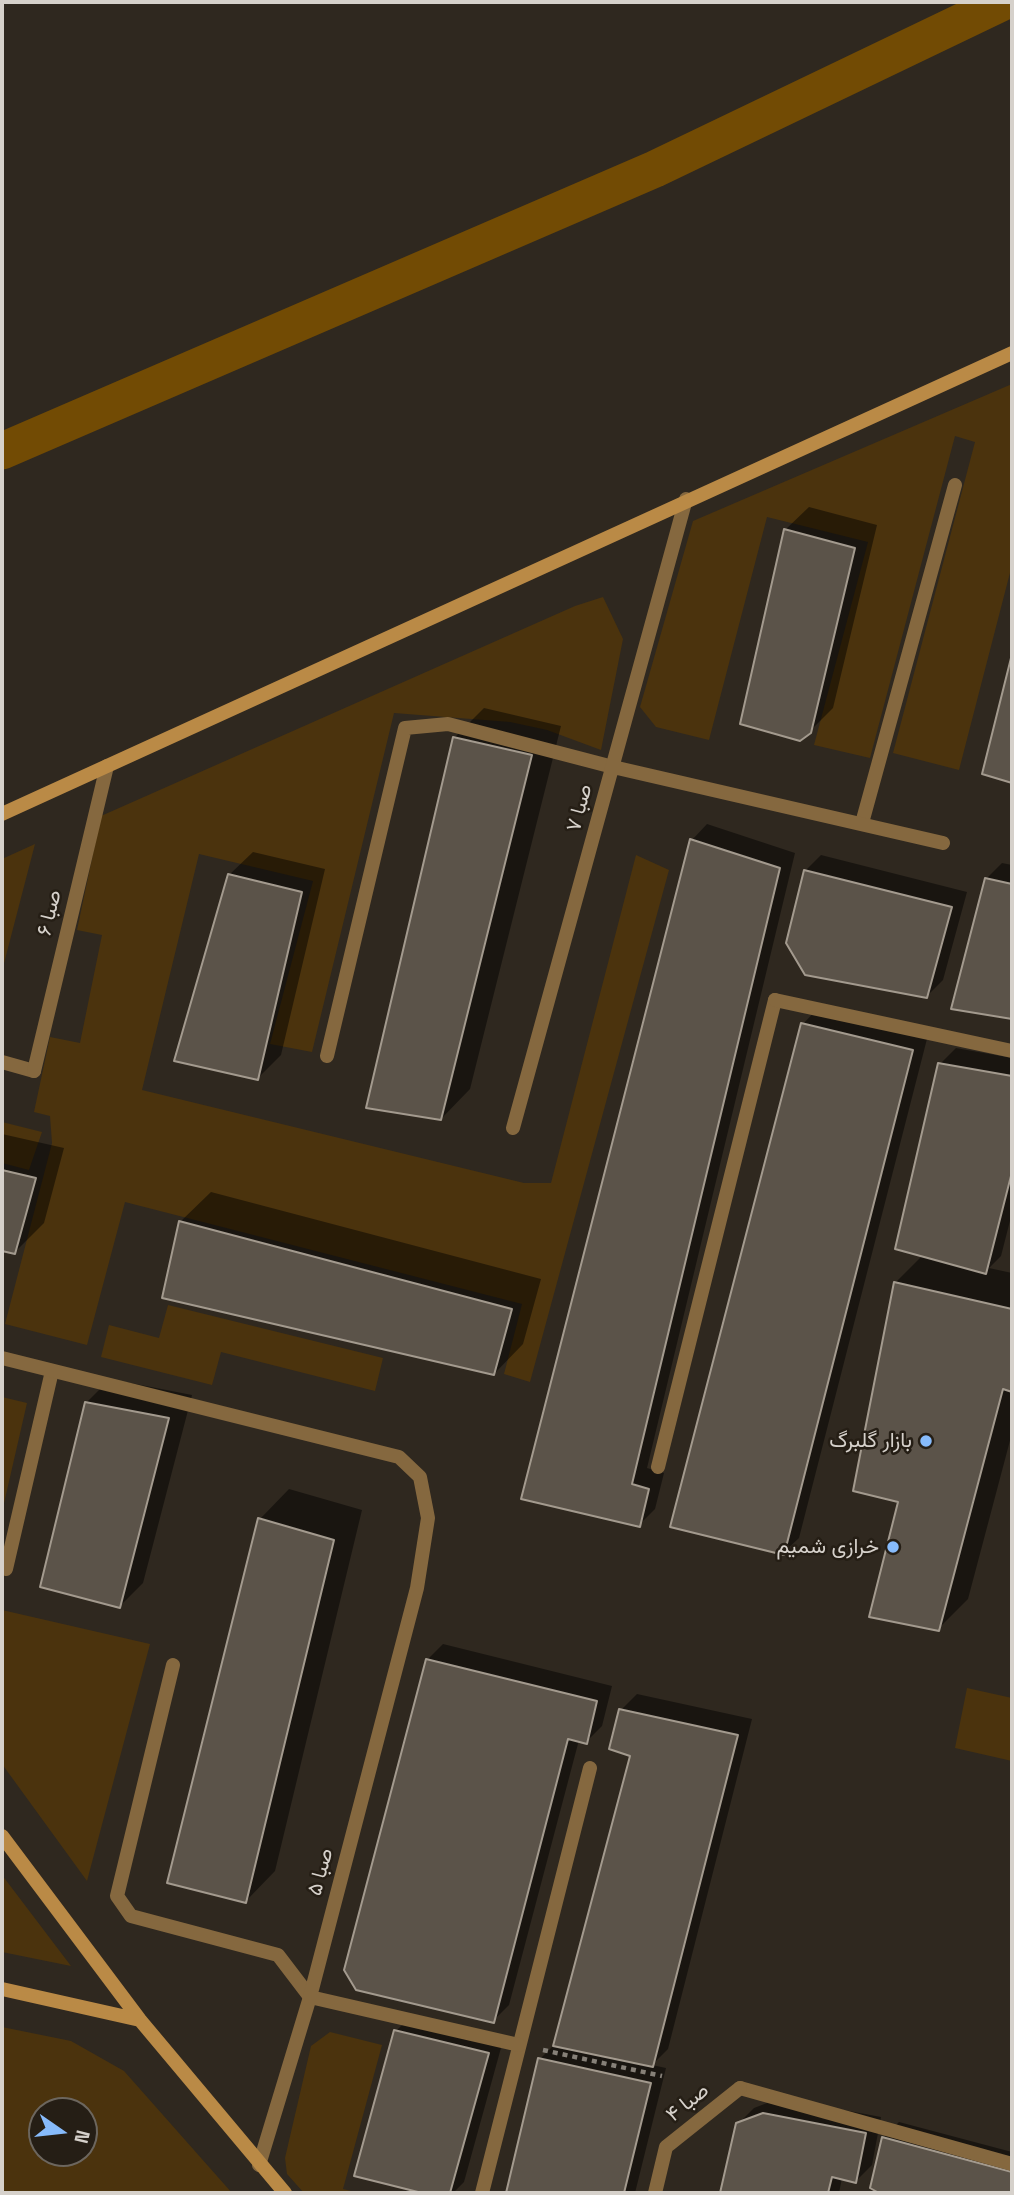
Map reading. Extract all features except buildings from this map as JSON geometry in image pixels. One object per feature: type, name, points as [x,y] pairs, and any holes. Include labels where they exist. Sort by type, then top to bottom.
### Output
[{"type":"street","points":[[2,814],[686,499],[1012,353]]},
{"type":"street","points":[[862,823],[955,485]]},
{"type":"street","name":"صبا ۷","points":[[513,1128],[686,499]]},
{"type":"street","points":[[327,1056],[405,728],[448,724],[613,767],[943,843]]},
{"type":"street","name":"صبا ۶","points":[[2,1062],[34,1070],[107,766]]},
{"type":"street","points":[[658,1467],[775,1000],[1012,1051]]},
{"type":"street","name":"صبا ۵","points":[[2,1358],[399,1457],[420,1477],[428,1518],[416,1588],[310,1997],[259,2165]]},
{"type":"street","points":[[6,1569],[52,1371]]},
{"type":"street","points":[[173,1665],[117,1896],[131,1916],[278,1955],[310,1997],[519,2045]]},
{"type":"street","points":[[482,2193],[590,1768]]},
{"type":"street","points":[[2,1836],[140,2020],[285,2193]]},
{"type":"street","points":[[2,1989],[140,2020]]},
{"type":"street","name":"صبا ۴","points":[[655,2193],[667,2147],[740,2088],[1012,2164]]},
{"type":"path","points":[[519,2045],[662,2076]]},
{"type":"shaded area","points":[[1012,384],[1012,565],[959,770],[893,753],[975,442],[955,436],[870,758],[814,745],[868,542],[767,517],[709,740],[656,727],[640,707],[693,521]]},
{"type":"shaded area","points":[[603,597],[623,639],[601,750],[547,730],[510,722],[394,713],[312,1052],[270,1044],[313,881],[199,854],[142,1090],[524,1183],[551,1183],[636,855],[669,870],[530,1382],[504,1374],[522,1304],[125,1202],[87,1345],[5,1324],[52,1143],[50,1116],[34,1112],[50,1037],[80,1043],[102,935],[77,930],[101,816],[575,606]]},
{"type":"shaded area","points":[[35,844],[2,971],[2,859]]},
{"type":"shaded area","points":[[2,1122],[42,1132],[29,1170],[2,1163]]},
{"type":"shaded area","points":[[168,1305],[383,1358],[375,1391],[221,1352],[212,1385],[101,1357],[109,1325],[159,1338]]},
{"type":"shaded area","points":[[2,1397],[27,1403],[2,1512]]},
{"type":"shaded area","points":[[2,1610],[150,1644],[87,1881],[2,1764]]},
{"type":"shaded area","points":[[967,1688],[1012,1698],[1012,1761],[955,1748]]},
{"type":"shaded area","points":[[2,1875],[71,1966],[2,1952]]},
{"type":"shaded area","points":[[2,2027],[71,2041],[124,2071],[232,2193],[2,2193]]},
{"type":"shaded area","points":[[330,2032],[382,2045],[343,2189],[359,2193],[304,2193],[287,2174],[285,2158],[311,2046]]},
{"type":"waterway","points":[[2,451],[655,169],[1003,2]]},
{"type":"place","name":"بازار گلبرگ","points":[[926,1441]]},
{"type":"place","name":"خرازی شمیم","points":[[893,1547]]}]
